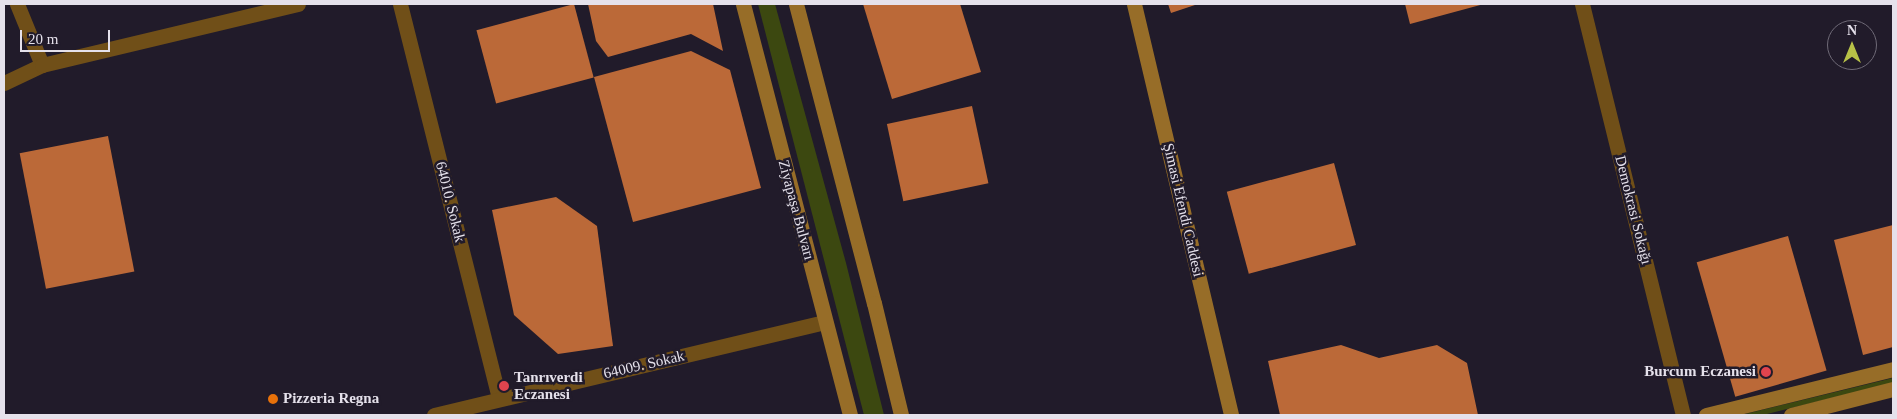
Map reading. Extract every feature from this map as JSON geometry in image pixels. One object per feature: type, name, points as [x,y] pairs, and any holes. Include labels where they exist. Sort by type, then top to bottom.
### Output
[{"type":"main road","name":"Ziyapaşa Bulvarı","points":[[743,4],[850,415]]},
{"type":"main road","points":[[796,4],[874,303],[901,415]]},
{"type":"main road","name":"Şimasi Efendi Caddesi","points":[[1134,4],[1231,415]]},
{"type":"main road","points":[[1706,415],[1893,369]]},
{"type":"main road","points":[[1791,415],[1893,389]]},
{"type":"street","points":[[17,4],[42,64]]},
{"type":"street","points":[[4,83],[42,64],[298,4]]},
{"type":"street","name":"64010. Sokak","points":[[400,4],[499,399]]},
{"type":"street","name":"Demokrasi Sokağı","points":[[1582,4],[1683,415]]},
{"type":"street","name":"64009. Sokak","points":[[434,415],[825,322]]},
{"type":"green space","points":[[758,4],[775,4],[846,263],[884,415],[864,415]]},
{"type":"green space","points":[[1893,378],[1893,383],[1763,415],[1741,415]]},
{"type":"building","points":[[574,4],[594,77],[496,104],[476,30]]},
{"type":"building","points":[[588,4],[713,4],[723,51],[691,34],[608,57],[596,41]]},
{"type":"building","points":[[863,4],[960,4],[981,72],[892,99]]},
{"type":"building","points":[[1168,4],[1198,4],[1171,13]]},
{"type":"building","points":[[1405,4],[1484,4],[1410,24]]},
{"type":"building","points":[[691,51],[730,70],[761,188],[633,222],[594,77]]},
{"type":"building","points":[[972,106],[988,183],[903,201],[887,124]]},
{"type":"building","points":[[108,136],[134,271],[46,289],[20,153]]},
{"type":"building","points":[[1334,163],[1356,245],[1249,274],[1227,192]]},
{"type":"building","points":[[556,197],[597,226],[613,346],[558,354],[514,315],[492,210]]},
{"type":"building","points":[[1893,225],[1893,347],[1863,355],[1834,240]]},
{"type":"building","points":[[1788,236],[1827,371],[1735,397],[1697,262]]},
{"type":"building","points":[[1341,345],[1379,358],[1437,345],[1467,363],[1478,415],[1280,415],[1268,361]]},
{"type":"place","name":"Burcum Eczanesi","points":[[1766,372]]},
{"type":"place","name":"Tanrıverdi Eczanesi","points":[[504,386]]},
{"type":"place","name":"Pizzeria Regna","points":[[273,399]]}]
